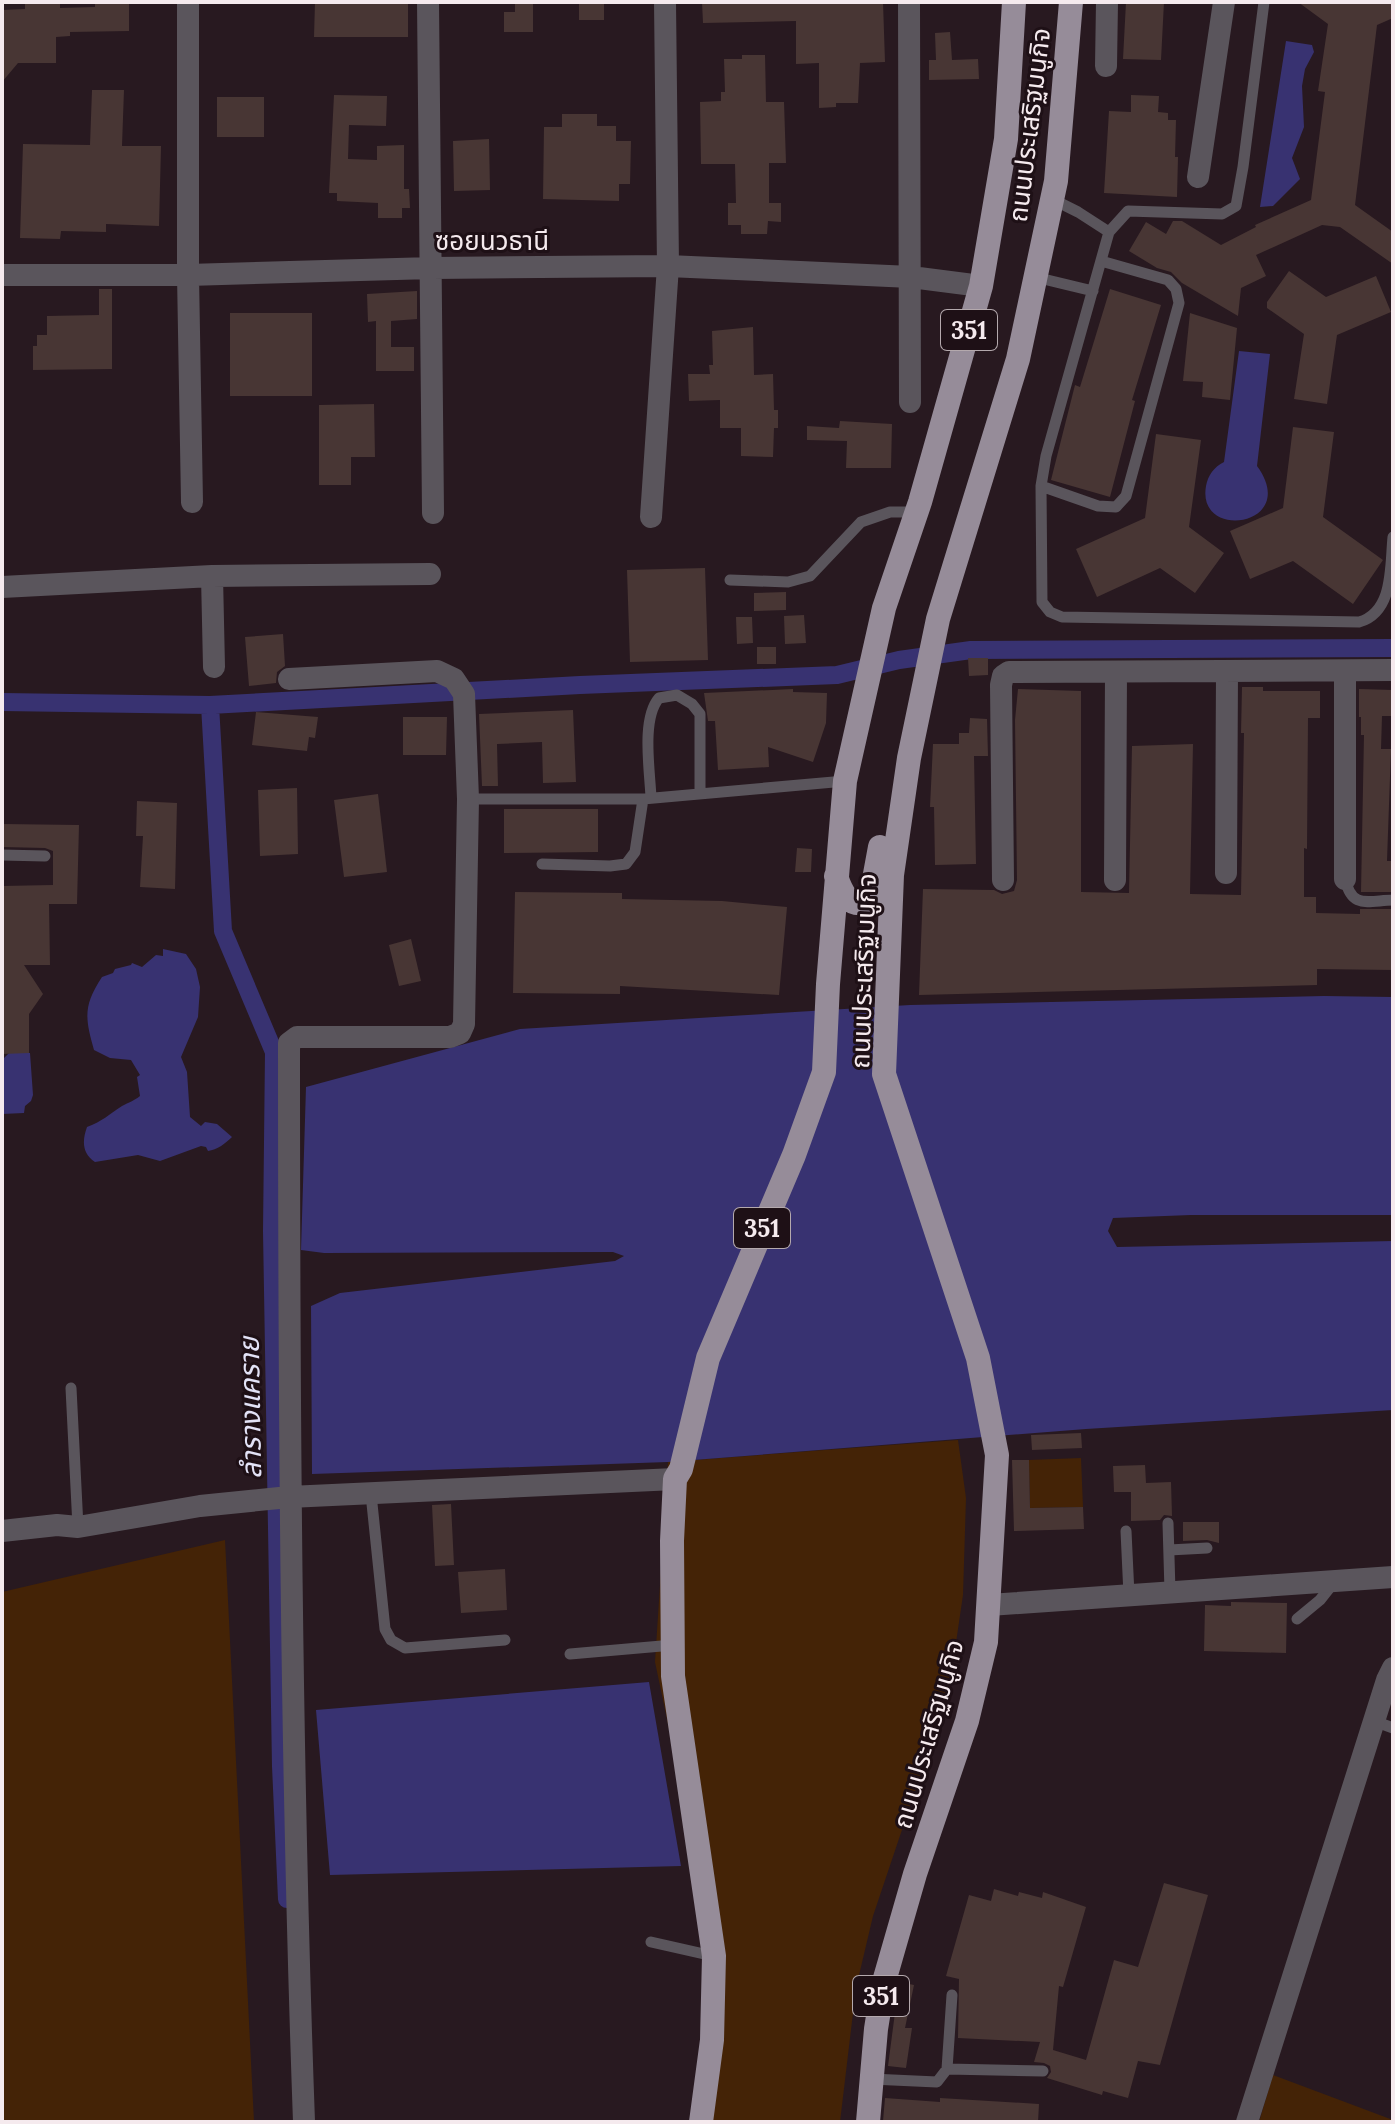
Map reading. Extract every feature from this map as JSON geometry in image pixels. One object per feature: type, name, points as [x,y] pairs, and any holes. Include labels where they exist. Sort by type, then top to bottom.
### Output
[{"type":"main road","name":"ถนนประเสริฐมนูกิจ","points":[[701,2122],[712,2040],[714,1956],[673,1676],[672,1541],[678,1474],[708,1358],[794,1155],[824,1072],[845,781],[884,608],[916,512],[981,286],[1006,139],[1014,2]]},
{"type":"main road","name":"ถนนประเสริฐมนูกิจ","points":[[868,2122],[883,1985],[915,1874],[967,1721],[986,1642],[997,1455],[978,1358],[884,1074],[892,875],[928,655],[1018,359],[1052,199],[1071,2]]},
{"type":"main road","points":[[836,876],[841,893],[851,902],[862,904],[870,901],[911,675],[928,655]]},
{"type":"street","points":[[188,2],[192,502]]},
{"type":"street","points":[[428,2],[433,513]]},
{"type":"street","points":[[651,517],[668,266],[665,2]]},
{"type":"street","points":[[909,2],[910,402]]},
{"type":"street","points":[[1106,66],[1107,2]]},
{"type":"street","points":[[1198,177],[1224,2]]},
{"type":"street","name":"ซอยนวธานี","points":[[2,275],[188,275],[432,268],[668,266],[911,277],[981,286]]},
{"type":"street","points":[[2,587],[212,576],[430,574]]},
{"type":"street","points":[[212,576],[214,667]]},
{"type":"street","points":[[1003,880],[1003,676],[1017,670],[1393,670]]},
{"type":"street","points":[[289,679],[437,671],[454,679],[461,690],[468,799],[464,1024],[460,1033],[450,1037],[297,1037],[289,1043],[279,1498],[304,2122]]},
{"type":"street","points":[[1345,671],[1345,879]]},
{"type":"street","points":[[1115,880],[1116,672]]},
{"type":"street","points":[[1226,873],[1227,672]]},
{"type":"street","points":[[2,1531],[57,1525],[78,1527],[186,1508],[279,1498],[678,1474]]},
{"type":"street","points":[[989,1605],[1393,1577]]},
{"type":"street","points":[[1247,2122],[1383,1725],[1393,1668]]},
{"type":"lane","points":[[1264,2],[1236,206],[1222,214],[1128,211],[1109,232],[1046,456],[1041,486],[1042,602],[1050,612],[1062,617],[1359,622],[1372,617],[1384,602],[1393,537]]},
{"type":"lane","points":[[1052,199],[1109,232]]},
{"type":"lane","points":[[1041,486],[1098,506],[1116,507],[1126,496],[1179,303],[1176,289],[1168,280],[1101,261]]},
{"type":"lane","points":[[1035,277],[1093,291]]},
{"type":"lane","points":[[730,580],[788,582],[810,576],[861,522],[890,512],[916,512]]},
{"type":"lane","points":[[542,864],[626,864],[635,852],[647,799],[651,708],[659,698],[677,695],[692,704],[700,714],[700,794]]},
{"type":"lane","points":[[468,799],[647,799],[845,781]]},
{"type":"lane","points":[[2,855],[45,856]]},
{"type":"lane","points":[[1345,879],[1349,895],[1356,901],[1393,900]]},
{"type":"lane","points":[[71,1388],[78,1527]]},
{"type":"lane","points":[[371,1494],[385,1629],[391,1640],[405,1648],[505,1640]]},
{"type":"lane","points":[[1168,1523],[1170,1591]]},
{"type":"lane","points":[[1126,1531],[1129,1595]]},
{"type":"lane","points":[[1169,1550],[1207,1548]]},
{"type":"lane","points":[[1297,1619],[1320,1600],[1335,1581]]},
{"type":"lane","points":[[570,1654],[673,1645]]},
{"type":"lane","points":[[651,1942],[714,1956]]},
{"type":"lane","points":[[871,2079],[937,2082],[947,2069],[952,1995]]},
{"type":"lane","points":[[947,2069],[1043,2071]]},
{"type":"shaded area","points":[[1286,41],[1312,45],[1314,52],[1305,69],[1302,86],[1304,127],[1292,158],[1300,179],[1273,206],[1260,207]]},
{"type":"shaded area","points":[[1239,351],[1270,354],[1257,466],[1267,486],[1266,502],[1258,513],[1244,520],[1229,520],[1216,515],[1207,504],[1206,486],[1212,472],[1224,462]]},
{"type":"shaded area","points":[[163,949],[186,954],[196,969],[200,987],[198,1017],[181,1057],[187,1072],[190,1117],[201,1126],[205,1122],[217,1124],[232,1137],[208,1151],[201,1146],[160,1161],[138,1155],[95,1162],[84,1146],[87,1127],[140,1096],[137,1077],[140,1075],[131,1060],[110,1058],[94,1050],[88,1020],[91,996],[102,977],[132,963],[142,967],[156,955],[163,956]]},
{"type":"shaded area","points":[[1393,997],[1393,1215],[1113,1218],[1108,1231],[1117,1247],[1393,1241],[1393,1410],[1086,1429],[668,1462],[312,1474],[311,1306],[340,1293],[615,1261],[624,1256],[613,1252],[324,1253],[301,1250],[306,1087],[520,1029],[910,1005]]},
{"type":"shaded area","points":[[9,1053],[30,1053],[33,1095],[24,1113],[2,1114],[2,1060]]},
{"type":"shaded area","points":[[958,1440],[966,1498],[963,1595],[949,1690],[873,1916],[856,1988],[840,2122],[705,2122],[721,1976],[655,1662],[668,1462]]},
{"type":"shaded area","points":[[1081,1458],[1083,1507],[1030,1508],[1029,1460]]},
{"type":"shaded area","points":[[225,1540],[254,2122],[2,2122],[2,1592]]},
{"type":"shaded area","points":[[649,1682],[681,1866],[330,1875],[316,1710]]},
{"type":"shaded area","points":[[1273,2075],[1393,2120],[1393,2122],[1259,2122]]},
{"type":"building","points":[[25,2],[60,2],[60,8],[95,7],[95,2],[129,2],[129,31],[70,32],[70,36],[56,37],[56,63],[18,63],[2,82],[2,10],[25,9]]},
{"type":"building","points":[[315,2],[408,2],[408,37],[314,37]]},
{"type":"building","points":[[515,2],[533,2],[533,32],[504,32],[504,12],[515,12]]},
{"type":"building","points":[[579,2],[604,2],[604,20],[579,20]]},
{"type":"building","points":[[702,2],[883,2],[885,62],[860,63],[858,103],[836,103],[836,107],[819,108],[819,63],[796,64],[796,21],[703,23]]},
{"type":"building","points":[[1126,2],[1164,2],[1161,60],[1123,59]]},
{"type":"building","points":[[1298,2],[1393,2],[1393,18],[1377,25],[1355,205],[1393,232],[1393,264],[1340,227],[1322,225],[1256,255],[1266,276],[1241,288],[1238,316],[1182,283],[1171,272],[1157,268],[1129,251],[1146,222],[1166,234],[1173,221],[1182,221],[1221,245],[1255,225],[1311,200],[1325,92],[1318,91],[1328,24]]},
{"type":"building","points":[[950,32],[952,60],[978,59],[979,79],[929,80],[929,60],[936,60],[935,33]]},
{"type":"building","points":[[742,55],[765,55],[766,102],[784,102],[786,163],[769,163],[769,203],[781,203],[781,222],[768,221],[767,234],[741,234],[741,225],[728,225],[728,203],[736,203],[735,164],[701,164],[700,102],[721,101],[721,92],[725,92],[724,59],[742,59]]},
{"type":"building","points":[[92,90],[124,90],[122,146],[161,146],[159,226],[106,224],[106,232],[61,231],[60,239],[20,238],[23,144],[90,145]]},
{"type":"building","points":[[334,95],[387,96],[386,126],[349,125],[348,159],[377,160],[377,146],[404,145],[404,189],[409,189],[410,208],[402,208],[402,218],[378,218],[378,203],[337,201],[337,193],[329,193]]},
{"type":"building","points":[[1131,95],[1159,96],[1158,112],[1168,113],[1168,120],[1176,120],[1177,197],[1104,193],[1109,111],[1131,112]]},
{"type":"building","points":[[217,97],[264,97],[264,137],[217,137]]},
{"type":"building","points":[[562,114],[597,114],[597,126],[616,126],[616,141],[631,141],[630,184],[619,184],[619,201],[543,199],[544,127],[562,127]]},
{"type":"building","points":[[489,139],[490,190],[454,191],[453,141]]},
{"type":"building","points":[[1289,271],[1326,297],[1376,276],[1391,312],[1337,335],[1327,404],[1294,399],[1304,334],[1267,308],[1267,302]]},
{"type":"building","points":[[99,289],[112,289],[112,369],[33,370],[33,346],[37,346],[37,335],[47,335],[47,316],[99,315]]},
{"type":"building","points":[[1110,289],[1161,305],[1132,400],[1135,401],[1110,497],[1051,480],[1075,385],[1080,387]]},
{"type":"building","points":[[417,291],[417,319],[391,321],[391,347],[414,347],[414,371],[376,371],[376,321],[368,322],[367,294]]},
{"type":"building","points":[[230,313],[312,313],[312,396],[230,396]]},
{"type":"building","points":[[1190,313],[1237,328],[1230,400],[1202,397],[1203,382],[1183,381]]},
{"type":"building","points":[[753,327],[754,375],[773,374],[778,428],[774,428],[773,457],[741,456],[741,428],[720,428],[720,400],[689,401],[688,374],[710,374],[709,365],[713,365],[712,331]]},
{"type":"building","points":[[374,404],[375,457],[351,457],[351,485],[319,485],[319,405]]},
{"type":"building","points":[[840,421],[892,424],[891,468],[846,468],[847,441],[807,440],[807,426],[839,428]]},
{"type":"building","points":[[1293,427],[1334,432],[1323,517],[1383,560],[1353,604],[1293,561],[1250,579],[1230,531],[1283,508]]},
{"type":"building","points":[[1156,434],[1201,440],[1189,527],[1224,553],[1195,593],[1160,568],[1097,597],[1076,549],[1145,518]]},
{"type":"building","points":[[705,568],[708,660],[630,662],[627,570]]},
{"type":"building","points":[[786,592],[786,610],[754,611],[754,593]]},
{"type":"building","points":[[804,615],[806,643],[785,644],[784,616]]},
{"type":"building","points":[[736,617],[752,617],[753,643],[737,644]]},
{"type":"building","points":[[283,634],[285,666],[277,672],[276,683],[249,686],[245,637]]},
{"type":"building","points":[[757,647],[776,647],[776,664],[757,664]]},
{"type":"building","points":[[968,658],[988,658],[988,675],[969,676]]},
{"type":"building","points":[[1242,687],[1263,687],[1263,691],[1320,691],[1320,718],[1308,718],[1304,897],[1316,897],[1316,913],[1360,914],[1360,909],[1393,909],[1393,970],[1317,969],[1317,985],[919,995],[923,889],[994,890],[1002,894],[1014,891],[1017,880],[1015,720],[1018,689],[1081,691],[1081,892],[1129,893],[1132,746],[1193,744],[1190,894],[1241,895]]},
{"type":"building","points":[[793,689],[793,692],[827,693],[826,723],[813,762],[768,747],[769,767],[718,770],[715,721],[708,721],[704,693]]},
{"type":"building","points":[[1359,689],[1393,690],[1393,716],[1382,716],[1381,749],[1391,749],[1387,861],[1393,861],[1393,892],[1361,892],[1364,735],[1361,735],[1359,717]]},
{"type":"building","points":[[573,710],[576,782],[543,783],[542,742],[497,744],[498,786],[482,786],[479,714]]},
{"type":"building","points":[[256,712],[318,717],[315,738],[309,737],[307,751],[252,745]]},
{"type":"building","points":[[403,717],[447,717],[446,755],[403,755]]},
{"type":"building","points":[[970,718],[987,719],[988,756],[974,756],[976,864],[935,865],[934,807],[930,807],[933,744],[959,744],[959,733],[969,733]]},
{"type":"building","points":[[297,788],[298,854],[260,856],[258,790]]},
{"type":"building","points":[[378,794],[387,872],[344,877],[334,800]]},
{"type":"building","points":[[137,801],[177,803],[175,889],[140,887],[143,836],[136,836]]},
{"type":"building","points":[[504,809],[598,809],[598,852],[504,853]]},
{"type":"building","points":[[2,824],[79,825],[77,904],[49,904],[50,965],[24,965],[43,994],[29,1014],[29,1053],[2,1054],[2,886],[53,885],[53,851],[2,847]]},
{"type":"building","points":[[797,848],[812,849],[811,872],[795,872]]},
{"type":"building","points":[[515,892],[622,893],[622,899],[722,901],[787,907],[779,995],[620,986],[620,994],[513,993]]},
{"type":"building","points":[[411,939],[421,981],[399,986],[389,945]]},
{"type":"building","points":[[1081,1433],[1082,1448],[1032,1450],[1031,1435]]},
{"type":"building","points":[[1012,1460],[1029,1460],[1030,1508],[1083,1507],[1084,1529],[1014,1531]]},
{"type":"building","points":[[1145,1465],[1146,1483],[1171,1482],[1172,1516],[1164,1515],[1160,1520],[1131,1521],[1131,1492],[1114,1492],[1113,1466]]},
{"type":"building","points":[[451,1504],[454,1565],[435,1566],[432,1505]]},
{"type":"building","points":[[1183,1522],[1219,1522],[1219,1543],[1183,1541]]},
{"type":"building","points":[[505,1569],[507,1610],[461,1613],[458,1572]]},
{"type":"building","points":[[1231,1602],[1287,1603],[1286,1653],[1204,1651],[1205,1605],[1231,1606]]},
{"type":"building","points":[[1164,1883],[1208,1895],[1160,2065],[1138,2061],[1128,2098],[1103,2091],[1102,2095],[1047,2078],[1051,2072],[1050,2066],[1034,2062],[1040,2042],[958,2038],[959,1979],[946,1976],[969,1895],[991,1901],[994,1889],[1018,1896],[1019,1892],[1042,1898],[1043,1892],[1086,1907],[1063,1987],[1059,1986],[1053,2050],[1086,2060],[1114,1960],[1138,1967]]},
{"type":"building","points":[[899,1982],[914,1985],[905,2028],[912,2028],[906,2068],[888,2066]]},
{"type":"building","points":[[885,2098],[1039,2104],[1038,2122],[883,2121]]},
{"type":"waterway","points":[[2,702],[210,705],[837,675],[899,660],[971,650],[1393,648]]},
{"type":"waterway","name":"ลำรางแคราย","points":[[210,705],[223,931],[274,1052],[272,1231],[281,1766],[287,1899]]}]
